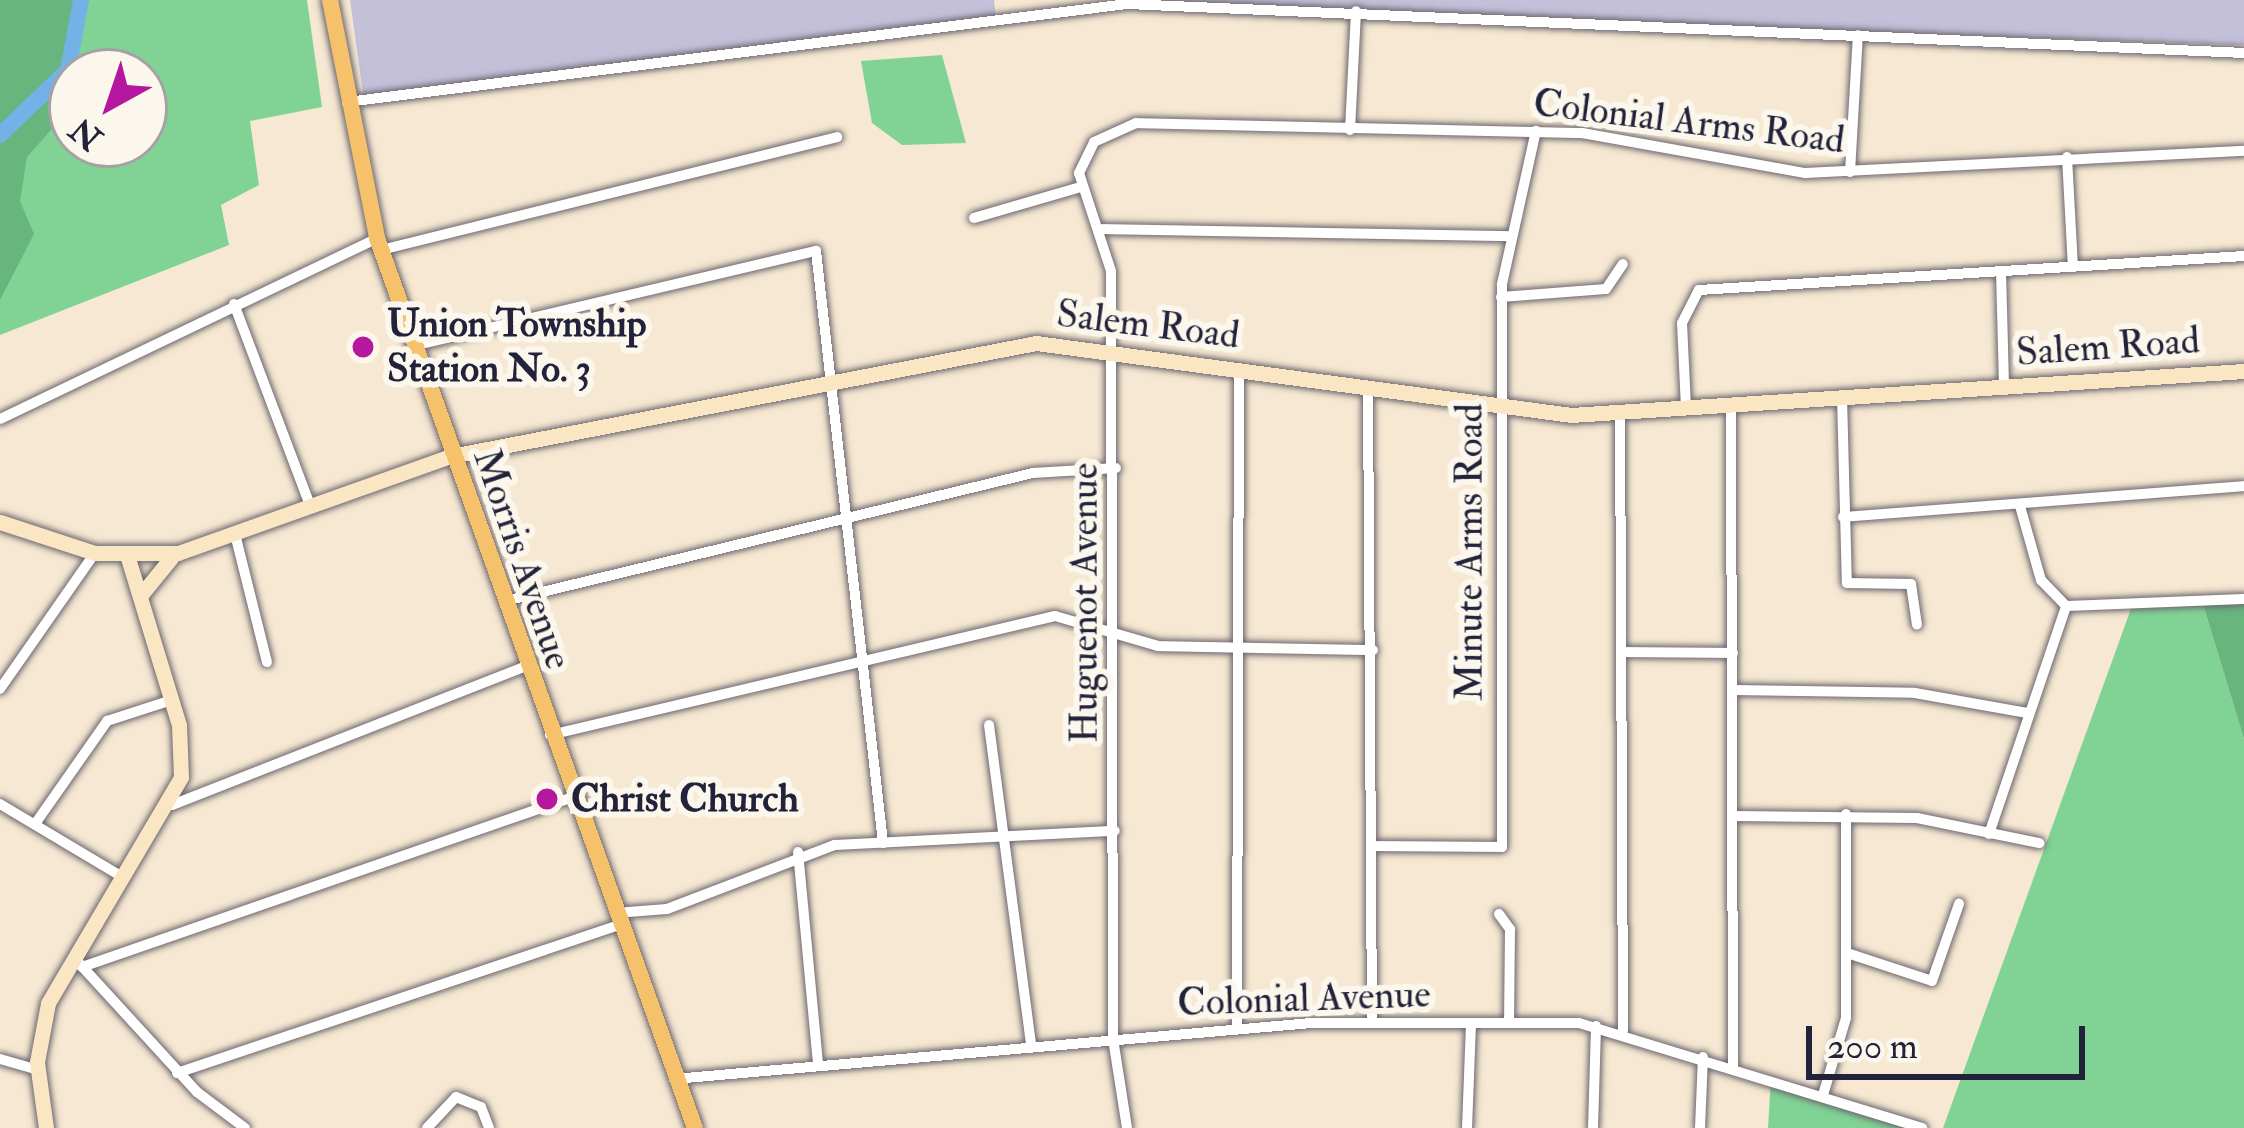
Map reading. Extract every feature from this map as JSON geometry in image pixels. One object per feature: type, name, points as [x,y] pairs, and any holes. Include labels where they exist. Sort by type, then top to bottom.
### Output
[{"type":"main road","name":"Morris Avenue","points":[[330,0],[343,103],[379,244],[570,798],[694,1128]]},
{"type":"street","points":[[343,103],[1086,5],[1355,11],[2244,53]]},
{"type":"street","points":[[1351,130],[1355,11]]},
{"type":"street","points":[[1850,172],[1858,35]]},
{"type":"street","name":"Colonial Arms Road","points":[[1080,180],[1094,142],[1126,124],[1536,131],[1850,172],[2244,151]]},
{"type":"street","name":"Minute Arms Road","points":[[1372,846],[1502,847],[1502,297],[1508,236],[1536,131]]},
{"type":"street","points":[[0,419],[234,304],[379,244],[837,137]]},
{"type":"street","points":[[2067,157],[2074,267]]},
{"type":"street","points":[[974,218],[1080,180]]},
{"type":"street","name":"Huguenot Avenue","points":[[1080,180],[1103,229],[1112,353],[1116,468],[1113,1039],[1126,1128]]},
{"type":"street","points":[[1103,229],[1508,236]]},
{"type":"street","points":[[412,346],[816,251],[850,518],[883,843]]},
{"type":"street","points":[[1686,408],[1682,323],[1699,290],[2244,256]]},
{"type":"street","points":[[1502,297],[1606,289],[1623,264]]},
{"type":"street","points":[[2001,271],[2004,387]]},
{"type":"street","points":[[234,304],[310,505]]},
{"type":"street","name":"Salem Road","points":[[0,521],[94,553],[128,558],[178,554],[452,456],[1036,343],[1499,410],[1620,412],[2244,371]]},
{"type":"street","points":[[1238,1029],[1239,370]]},
{"type":"street","points":[[1368,390],[1372,1023]]},
{"type":"street","points":[[1842,397],[1847,583],[1911,584],[1917,625]]},
{"type":"street","points":[[1731,405],[1732,1066]]},
{"type":"street","points":[[1620,412],[1623,1030]]},
{"type":"street","points":[[502,602],[1033,473],[1116,468]]},
{"type":"street","points":[[1843,517],[2244,486]]},
{"type":"street","points":[[2020,506],[2041,580],[2066,606],[2244,599]]},
{"type":"street","points":[[235,534],[267,662]]},
{"type":"street","points":[[0,689],[94,553]]},
{"type":"street","points":[[140,596],[178,554]]},
{"type":"street","points":[[46,1128],[38,1070],[48,1004],[172,806],[183,747],[128,558]]},
{"type":"street","points":[[1989,834],[2066,606]]},
{"type":"street","points":[[548,735],[1055,616],[1116,630],[1158,646],[1372,650]]},
{"type":"street","points":[[1622,652],[1732,653]]},
{"type":"street","points":[[172,806],[525,667]]},
{"type":"street","points":[[1733,690],[1915,693],[2027,713]]},
{"type":"street","points":[[35,824],[107,721],[172,700]]},
{"type":"street","points":[[989,725],[998,838],[1031,1046]]},
{"type":"street","points":[[77,961],[570,798]]},
{"type":"street","points":[[0,804],[124,878]]},
{"type":"street","points":[[1734,816],[1846,814],[2039,843]]},
{"type":"street","points":[[1823,1095],[1844,1028],[1846,814]]},
{"type":"street","points":[[177,1073],[614,920],[667,909],[798,852],[1115,831]]},
{"type":"street","points":[[798,852],[818,1065]]},
{"type":"street","points":[[1847,953],[1933,981],[1959,904]]},
{"type":"street","points":[[1499,914],[1510,929],[1509,1023]]},
{"type":"street","points":[[77,961],[177,1073],[245,1128]]},
{"type":"street","name":"Colonial Avenue","points":[[674,1079],[1238,1029],[1372,1023],[1596,1025],[1922,1128]]},
{"type":"street","points":[[1467,1128],[1471,1023]]},
{"type":"street","points":[[1593,1128],[1596,1025]]},
{"type":"street","points":[[1700,1128],[1703,1057]]},
{"type":"street","points":[[0,1059],[38,1070]]},
{"type":"street","points":[[427,1128],[456,1097],[481,1107],[489,1128]]},
{"type":"shaded area","points":[[350,0],[994,0],[996,20],[364,100]]},
{"type":"shaded area","points":[[1157,0],[2244,0],[2244,45],[1158,8]]},
{"type":"green space","points":[[0,0],[307,0],[322,107],[250,121],[259,185],[221,205],[229,245],[0,335]]},
{"type":"green space","points":[[0,0],[84,0],[79,48],[48,48],[48,133],[27,157],[20,201],[34,234],[0,300]]},
{"type":"green space","points":[[942,55],[966,143],[902,145],[872,123],[861,61]]},
{"type":"green space","points":[[2244,595],[2244,739],[2201,598]]},
{"type":"green space","points":[[2201,598],[2244,739],[2244,1128],[1943,1128],[2132,606]]},
{"type":"green space","points":[[1771,1078],[1923,1128],[1768,1128]]},
{"type":"waterway","points":[[0,135],[68,70],[81,0]]},
{"type":"place","name":"Union Township Station No. 3","points":[[363,347]]},
{"type":"place","name":"Christ Church","points":[[547,799]]}]
